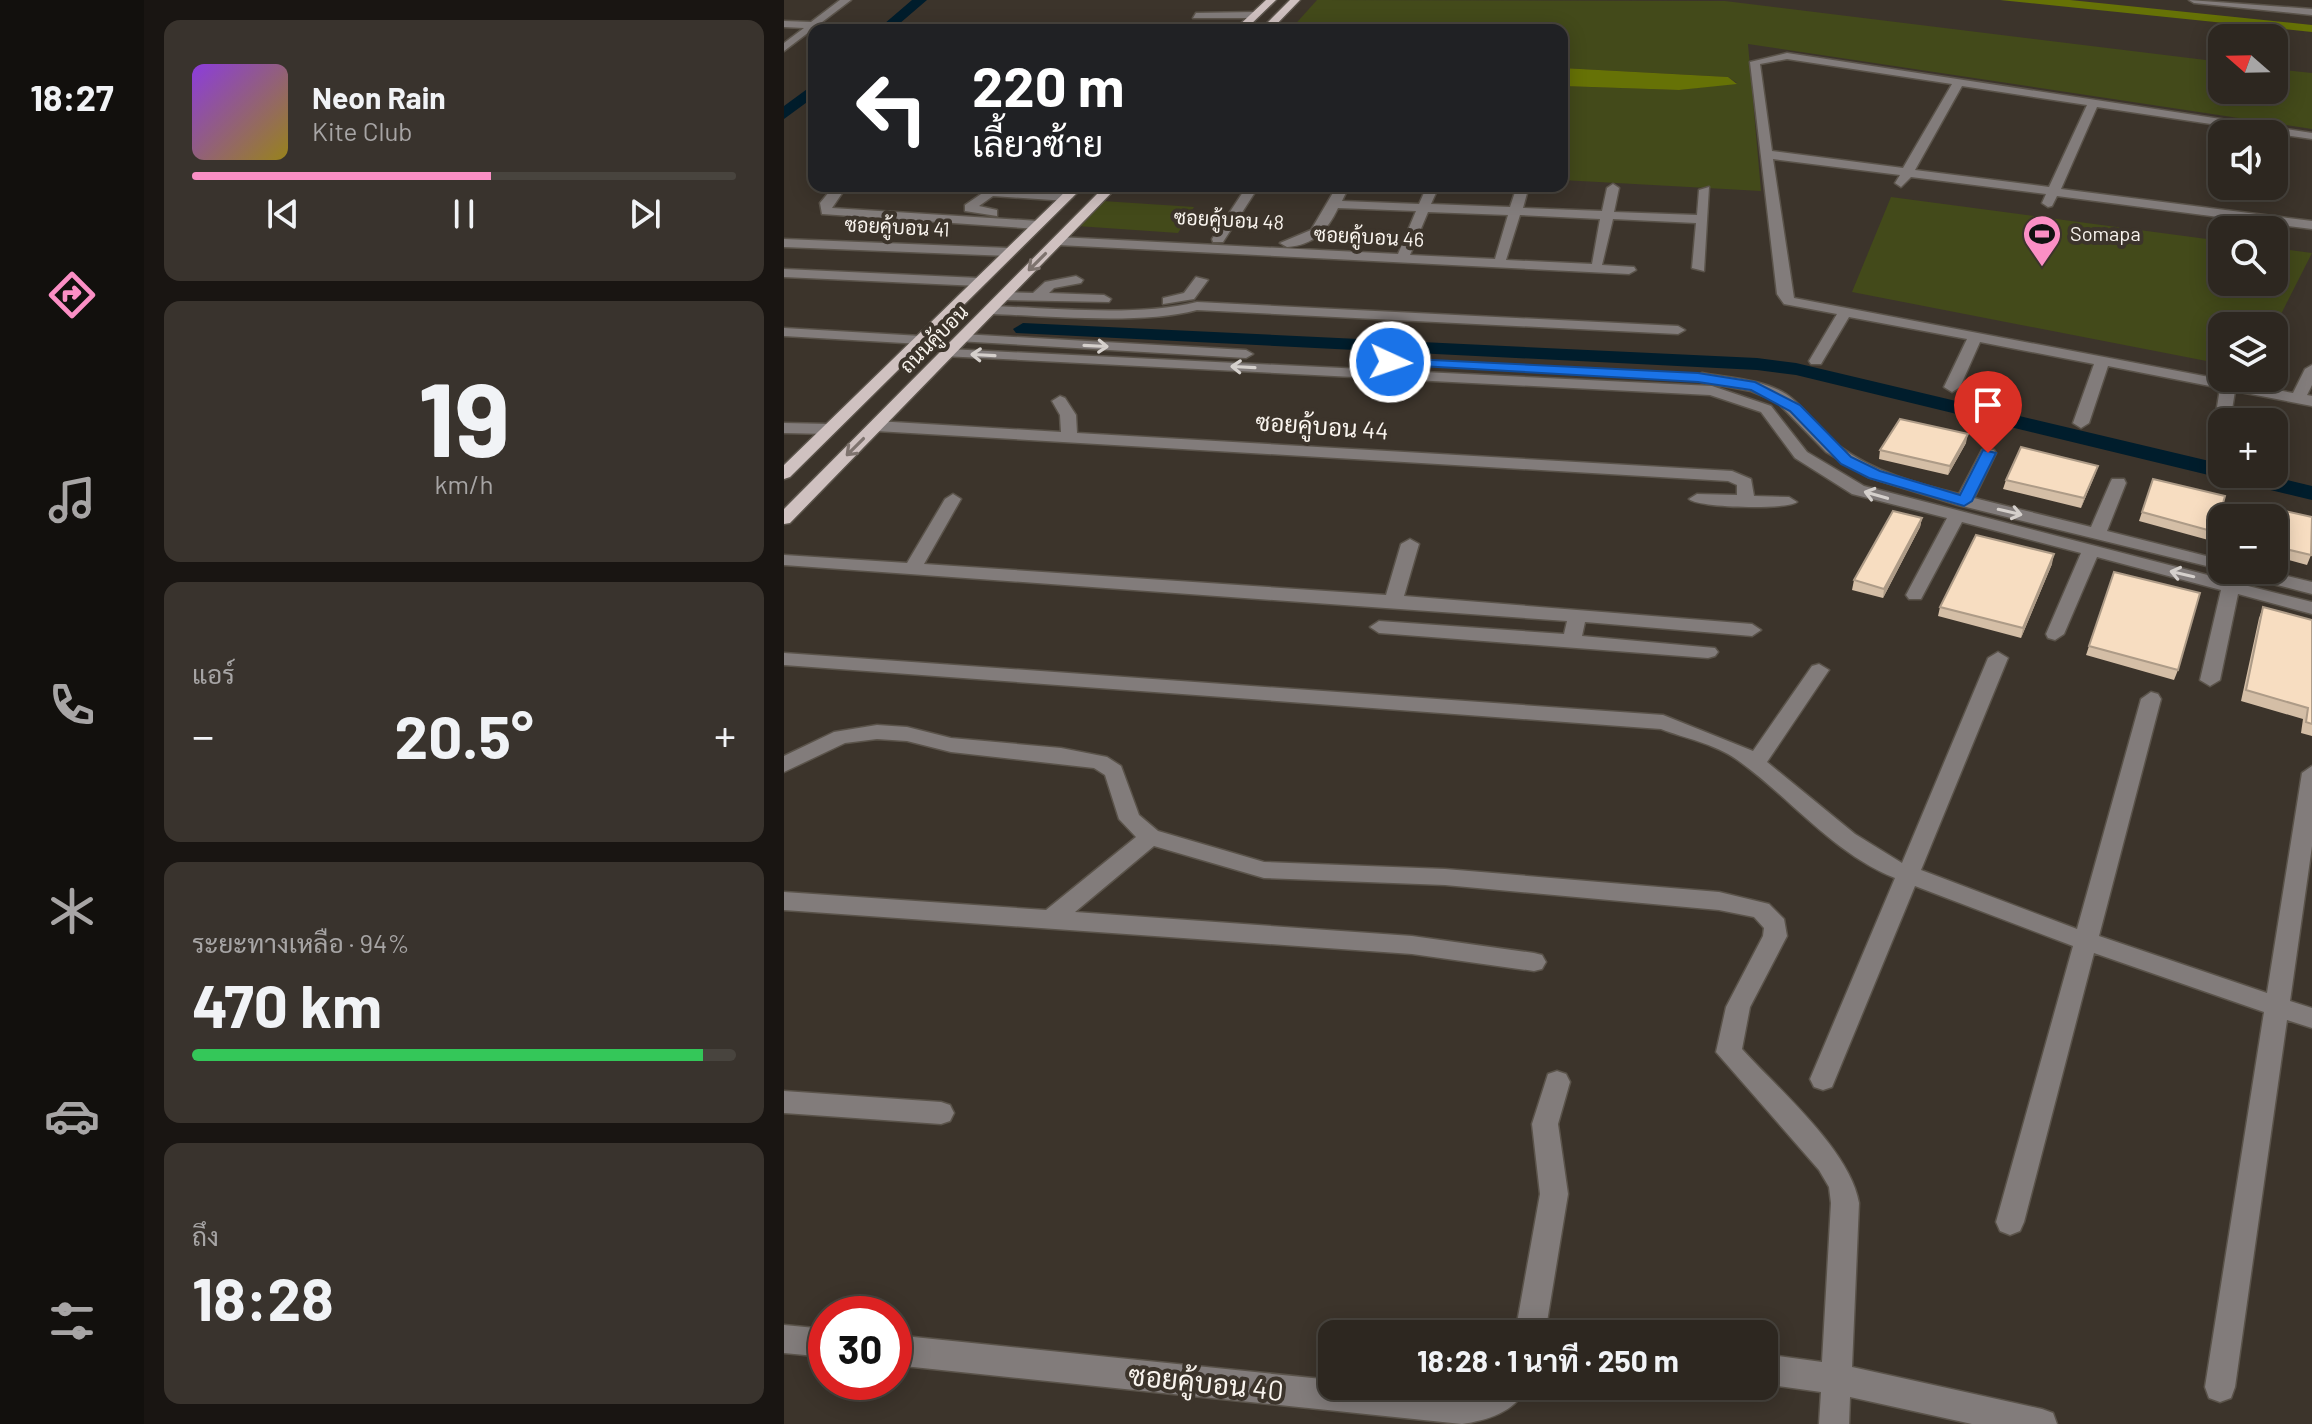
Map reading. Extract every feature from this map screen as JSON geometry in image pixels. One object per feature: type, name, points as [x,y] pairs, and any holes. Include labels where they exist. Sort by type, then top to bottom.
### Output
[{"type":"main road","points":[[1241,24],[1271,0]]},
{"type":"main road","points":[[1271,24],[1295,0]]},
{"type":"main road","name":"ถนนคู้บอน","points":[[784,474],[1071,192]]},
{"type":"main road","name":"ถนนคู้บอน","points":[[784,519],[1106,192]]},
{"type":"street","points":[[815,24],[846,0]]},
{"type":"street","points":[[2194,0],[2312,12]]},
{"type":"street","points":[[1229,15],[1234,4]]},
{"type":"street","points":[[1211,24],[1194,20],[1255,15]]},
{"type":"street","points":[[784,24],[808,25]]},
{"type":"street","points":[[784,48],[808,30]]},
{"type":"street","points":[[2208,380],[1799,305],[1785,296],[1755,62],[1787,56],[2312,136]]},
{"type":"street","points":[[1900,185],[1959,82]]},
{"type":"street","points":[[2050,197],[2093,103]]},
{"type":"street","points":[[1766,161],[1845,164],[1907,172],[2208,222]]},
{"type":"street","points":[[1766,161],[1839,177],[1900,185],[2050,197],[2312,225]]},
{"type":"street","points":[[1839,177],[1845,164]]},
{"type":"street","points":[[1597,262],[1613,188]]},
{"type":"street","points":[[1699,268],[1705,190]]},
{"type":"street","points":[[836,192],[826,203],[826,211],[1043,220]]},
{"type":"street","points":[[1043,220],[969,210],[990,192],[1040,195],[1064,192]]},
{"type":"street","points":[[1218,239],[1249,192]]},
{"type":"street","points":[[1340,192],[1333,204],[1703,219]]},
{"type":"street","points":[[1404,254],[1431,192]]},
{"type":"street","points":[[1501,258],[1521,192]]},
{"type":"street","points":[[1029,204],[1040,195]]},
{"type":"street","name":"ซอยคู้บอน 48","points":[[1063,236],[1305,243],[1314,238],[1333,204]]},
{"type":"street","points":[[2288,234],[2312,237]]},
{"type":"street","name":"ซอยคู้บอน 46","points":[[1063,236],[1629,270]]},
{"type":"street","name":"ซอยคู้บอน 41","points":[[784,243],[1004,257]]},
{"type":"street","name":"ซอยคู้บอน 41","points":[[784,251],[1004,257]]},
{"type":"street","points":[[784,273],[979,282]]},
{"type":"street","points":[[1036,297],[1050,285],[1076,280]]},
{"type":"street","points":[[1004,296],[1180,301],[1189,296],[1201,280]]},
{"type":"street","points":[[991,310],[1178,311],[1197,306],[1678,330]]},
{"type":"street","points":[[1816,361],[1845,312]]},
{"type":"street","points":[[784,332],[921,340]]},
{"type":"street","points":[[1952,387],[1975,337]]},
{"type":"street","points":[[962,338],[1714,385],[1766,409],[1801,455],[1858,490],[2098,532],[2208,561]]},
{"type":"street","points":[[948,353],[1755,387],[1781,398],[1832,449],[1874,474],[1961,508],[2090,552],[2208,571]]},
{"type":"street","points":[[2081,423],[2102,361]]},
{"type":"street","points":[[2269,392],[2305,399],[2312,369]]},
{"type":"street","points":[[1060,401],[1068,415],[1069,435]]},
{"type":"street","name":"ซอยคู้บอน 44","points":[[876,426],[1732,476],[1745,483],[1746,501]]},
{"type":"street","points":[[784,428],[829,429]]},
{"type":"street","points":[[1915,595],[1988,453]]},
{"type":"street","points":[[2098,532],[2118,483]]},
{"type":"street","points":[[913,568],[953,499]]},
{"type":"street","points":[[1697,499],[1789,502]]},
{"type":"street","points":[[1393,601],[1410,544]]},
{"type":"street","points":[[2055,634],[2090,552]]},
{"type":"street","points":[[784,560],[1393,601],[1752,630]]},
{"type":"street","points":[[2210,680],[2233,584]]},
{"type":"street","points":[[2256,584],[2312,608]]},
{"type":"street","points":[[2288,584],[2312,588]]},
{"type":"street","points":[[1572,641],[1577,615]]},
{"type":"street","points":[[1379,627],[1708,652]]},
{"type":"street","points":[[1823,1079],[1998,658]]},
{"type":"street","points":[[784,659],[1663,722],[1702,735],[1755,763],[1847,840],[1887,866],[2087,941],[2312,1018]]},
{"type":"street","points":[[1755,763],[1819,670]]},
{"type":"street","points":[[2010,1222],[2151,699]]},
{"type":"street","points":[[784,765],[841,737],[877,732],[907,734],[951,745],[1100,762],[1114,771],[1130,819],[1150,837],[1264,870],[1461,878],[1719,901],[1761,910],[1776,925],[1775,936],[1728,1036],[1729,1052],[1828,1162],[1842,1184],[1845,1203],[1834,1424]]},
{"type":"street","points":[[2220,1387],[2312,773]]},
{"type":"street","points":[[1051,919],[1150,837]]},
{"type":"street","points":[[784,901],[1412,945],[1534,962]]},
{"type":"street","points":[[1532,1320],[1554,1194],[1545,1124],[1557,1082]]},
{"type":"street","points":[[784,1102],[941,1113]]},
{"type":"street","points":[[784,1339],[808,1341]]},
{"type":"street","name":"ซอยคู้บอน 40","points":[[912,1352],[1318,1394]]},
{"type":"street","points":[[1778,1371],[1836,1379],[2042,1424]]},
{"type":"street","name":"ซอยคู้บอน 40","points":[[1377,1400],[1464,1409],[1494,1400]]},
{"type":"green space","points":[[1317,0],[1725,1],[2208,60],[2208,104],[2288,104],[2288,70],[2312,73],[2312,129],[2288,125],[2288,120],[2252,120],[1748,44],[1761,191],[1568,180],[1568,86],[1679,90],[1737,83],[1728,77],[1568,68],[1568,24],[1295,24]]},
{"type":"green space","points":[[2000,0],[2070,0],[2312,25],[2312,32],[2288,30],[2288,24],[2234,24]]},
{"type":"green space","points":[[1568,68],[1728,77],[1737,84],[1679,90],[1568,86]]},
{"type":"green space","name":"Somapa","points":[[1891,197],[2208,239],[2208,296],[2288,296],[2288,250],[2312,253],[2282,312],[2208,312],[2208,361],[1852,292]]},
{"type":"green space","points":[[1103,201],[1194,207],[1178,233],[1077,226]]},
{"type":"building","points":[[1900,419],[1968,434],[1950,466],[1880,450]]},
{"type":"building","points":[[2021,447],[2098,466],[2084,498],[2006,480]]},
{"type":"building","points":[[2153,479],[2225,496],[2223,504],[2208,504],[2208,530],[2142,512]]},
{"type":"building","points":[[1893,511],[1922,518],[1884,589],[1854,580]]},
{"type":"building","points":[[2288,512],[2312,517],[2311,555],[2288,550]]},
{"type":"building","points":[[1976,535],[2054,554],[2023,628],[1940,607]]},
{"type":"building","points":[[2114,572],[2200,593],[2178,670],[2089,646]]},
{"type":"building","points":[[2263,607],[2312,620],[2312,724],[2306,722],[2308,708],[2246,690]]},
{"type":"waterway","points":[[891,24],[920,0]]},
{"type":"waterway","points":[[784,114],[808,94]]},
{"type":"waterway","points":[[1023,329],[1757,364],[1796,369],[2208,468]]},
{"type":"waterway","points":[[2288,487],[2312,493]]},
{"type":"place","name":"Somapa","points":[[2042,268]]},
{"type":"route","points":[[1390,362],[1698,377],[1755,387],[1795,408],[1846,460],[1874,474],[1964,501],[1988,453]]}]
